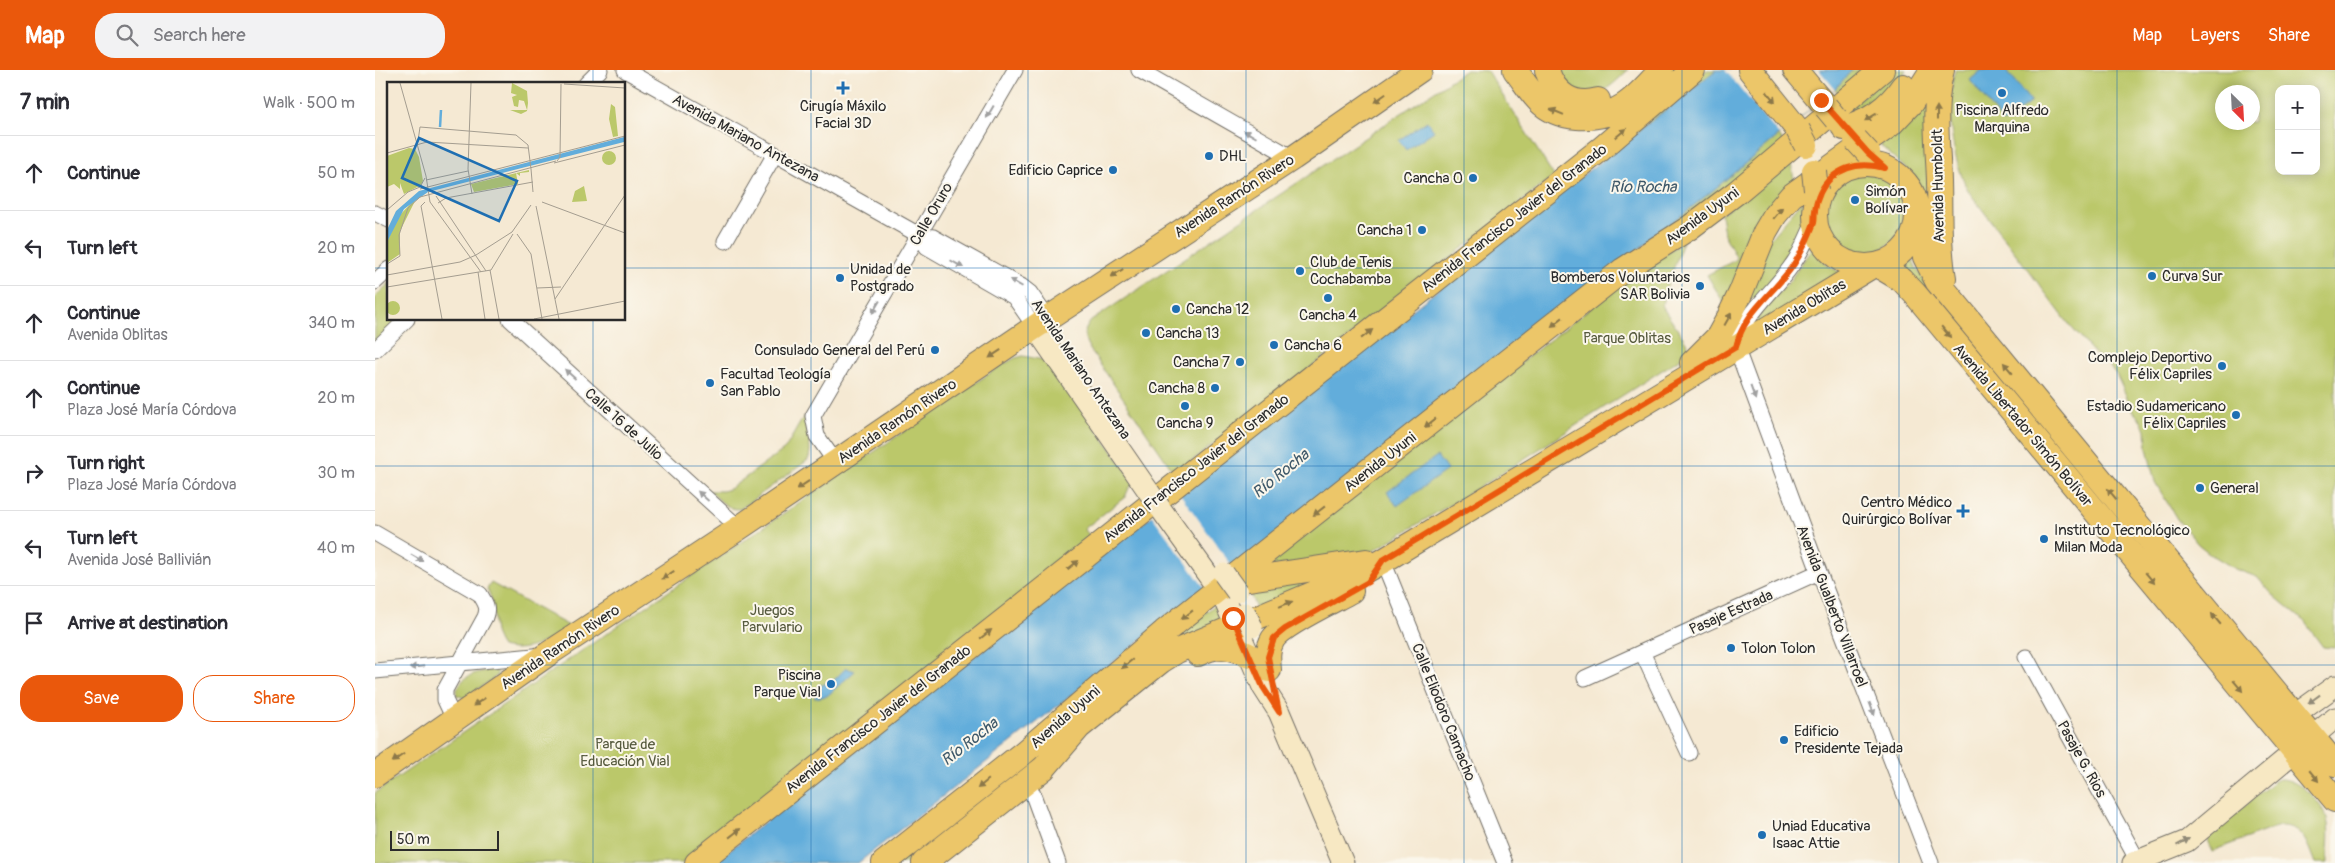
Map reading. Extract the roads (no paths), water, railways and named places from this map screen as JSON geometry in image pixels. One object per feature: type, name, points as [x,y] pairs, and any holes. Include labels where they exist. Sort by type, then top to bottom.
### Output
[{"type":"main road","name":"Avenida Ramón Rivero","points":[[375,774],[548,654],[739,528],[1042,323],[1293,158],[1420,70]]},
{"type":"main road","points":[[1515,70],[1540,102],[1554,112],[1572,117],[1593,118],[1608,114],[1627,105],[1661,70]]},
{"type":"main road","points":[[1547,70],[1551,83],[1559,92],[1570,100],[1584,103],[1611,96],[1645,70]]},
{"type":"main road","name":"Avenida Francisco Javier del Granado","points":[[697,863],[1601,149],[1693,70]]},
{"type":"main road","points":[[1750,70],[1799,133],[1815,196],[1818,234],[1825,246],[1835,256],[1847,263],[1874,265]]},
{"type":"main road","name":"Avenida Libertador Simón Bolívar","points":[[1795,70],[1848,131],[1905,182],[1913,199],[1925,257],[1937,281],[2335,764]]},
{"type":"main road","name":"Avenida Uyuni","points":[[885,863],[1022,754],[1164,632],[1233,602],[1623,270],[1689,228],[1737,192],[1882,70]]},
{"type":"main road","points":[[1815,196],[1832,178],[1845,169],[1858,165],[1872,165],[1848,131],[1868,120],[1887,106],[1913,70]]},
{"type":"main road","points":[[1679,382],[1696,357],[1718,337],[1741,292],[1765,232],[1775,214],[1791,196],[1890,125],[1911,103],[1931,70]]},
{"type":"main road","name":"Avenida Humboldt","points":[[1942,70],[1937,88],[1939,244],[1943,276],[1952,301]]},
{"type":"main road","name":"Avenida Oblitas","points":[[1269,670],[1268,657],[1274,638],[1285,629],[1368,582],[1383,560],[1874,265],[1896,256],[1906,247],[1915,227],[1917,217]]},
{"type":"main road","name":"Avenida Libertador Simón Bolívar","points":[[1874,265],[1902,280],[1915,294],[2293,752],[2335,800]]},
{"type":"main road","name":"Avenida Mariano Antezana","points":[[1042,323],[1065,348],[1160,496],[1233,602]]},
{"type":"main road","points":[[1233,602],[1359,562],[1383,560]]},
{"type":"main road","name":"Avenida Uyuni","points":[[924,863],[1044,768],[1079,727],[1161,661],[1177,651],[1357,575],[1383,560]]},
{"type":"main road","points":[[1233,602],[1249,654],[1263,687],[1279,712],[1343,863]]},
{"type":"main road","points":[[1233,602],[1269,670],[1274,682],[1279,712]]},
{"type":"main road","points":[[1044,768],[1180,664],[1219,646],[1235,648],[1249,654]]},
{"type":"main road","points":[[2275,730],[2335,686]]},
{"type":"main road","points":[[2135,862],[2187,841],[2335,718]]},
{"type":"street","points":[[588,82],[600,70]]},
{"type":"street","name":"Avenida Mariano Antezana","points":[[625,70],[919,234],[927,247],[1014,297],[1042,323]]},
{"type":"street","name":"Calle Oruro","points":[[835,463],[817,436],[813,416],[1015,70]]},
{"type":"street","points":[[1139,70],[1293,158]]},
{"type":"street","points":[[725,241],[775,154]]},
{"type":"street","name":"Avenida Oblitas","points":[[1736,347],[1744,324],[1753,310],[1779,283],[1794,263],[1815,196]]},
{"type":"street","points":[[375,213],[387,219]]},
{"type":"street","points":[[375,282],[387,271]]},
{"type":"street","points":[[375,350],[406,320]]},
{"type":"street","name":"Calle 16 de Julio","points":[[511,320],[739,528]]},
{"type":"street","name":"Avenida Gualberto Villarroel","points":[[1736,347],[1819,572],[1931,863]]},
{"type":"street","points":[[375,533],[481,594],[487,610],[445,690],[445,700],[454,719]]},
{"type":"street","name":"Calle Eliodoro Camacho","points":[[1383,560],[1505,863]]},
{"type":"street","name":"Pasaje Estrada","points":[[1585,678],[1819,572]]},
{"type":"street","points":[[1642,652],[1689,753]]},
{"type":"street","points":[[375,671],[548,654]]},
{"type":"street","name":"Pasaje G. Rios","points":[[2026,657],[2135,862]]},
{"type":"street","points":[[1025,783],[1032,792],[1058,863]]},
{"type":"water","name":"Río Rocha","points":[[1716,70],[1852,70],[1835,89],[1711,192],[858,863],[713,863]]},
{"type":"water","points":[[1982,70],[2006,70],[2031,102],[2003,123],[1970,80]]},
{"type":"water","points":[[1427,121],[1434,131],[1406,150],[1399,140]]},
{"type":"water","points":[[1437,456],[1447,470],[1397,506],[1387,492]]},
{"type":"water","name":"Piscina Parque Vial","points":[[846,668],[855,671],[827,696],[814,698],[819,686],[833,681]]},
{"type":"place","name":"Cirugía Máxilo Facial 3D","points":[[843,88]]},
{"type":"place","name":"Piscina Alfredo Marquina","points":[[2002,93]]},
{"type":"place","name":"DHL","points":[[1209,156]]},
{"type":"place","name":"Edificio Caprice","points":[[1113,170]]},
{"type":"place","name":"Cancha 0","points":[[1473,178]]},
{"type":"place","name":"Simón Bolívar","points":[[1855,200]]},
{"type":"place","name":"Cancha 1","points":[[1422,230]]},
{"type":"place","name":"Club de Tenis Cochabamba","points":[[1300,271]]},
{"type":"place","name":"Curva Sur","points":[[2152,276]]},
{"type":"place","name":"Unidad de Postgrado","points":[[840,278]]},
{"type":"place","name":"Bomberos Voluntarios SAR Bolivia","points":[[1700,286]]},
{"type":"place","name":"Cancha 4","points":[[1328,298]]},
{"type":"place","name":"Cancha 12","points":[[1176,309]]},
{"type":"place","name":"Cancha 13","points":[[1146,333]]},
{"type":"place","name":"Cancha 6","points":[[1274,345]]},
{"type":"place","name":"Consulado General del Perú","points":[[935,350]]},
{"type":"place","name":"Cancha 7","points":[[1240,362]]},
{"type":"place","name":"Complejo Deportivo Félix Capriles","points":[[2222,366]]},
{"type":"place","name":"Facultad Teología San Pablo","points":[[710,383]]},
{"type":"place","name":"Cancha 8","points":[[1215,388]]},
{"type":"place","name":"Cancha 9","points":[[1185,406]]},
{"type":"place","name":"Estadio Sudamericano Félix Capriles","points":[[2236,415]]},
{"type":"place","name":"General","points":[[2200,488]]},
{"type":"place","name":"Centro Médico Quirúrgico Bolívar","points":[[1963,511]]},
{"type":"place","name":"Instituto Tecnológico Milan Moda","points":[[2044,539]]},
{"type":"place","name":"Tolon Tolon","points":[[1731,648]]},
{"type":"place","name":"Piscina Parque Vial","points":[[831,684]]},
{"type":"place","name":"Edificio Presidente Tejada","points":[[1784,740]]},
{"type":"place","name":"Uniad Educativa Isaac Attie","points":[[1762,835]]},
{"type":"park label","name":"Parque Oblitas","points":[[1627,338]]},
{"type":"park label","name":"Juegos Parvulario","points":[[772,618]]},
{"type":"park label","name":"Parque de Educación Vial","points":[[625,752]]}]
